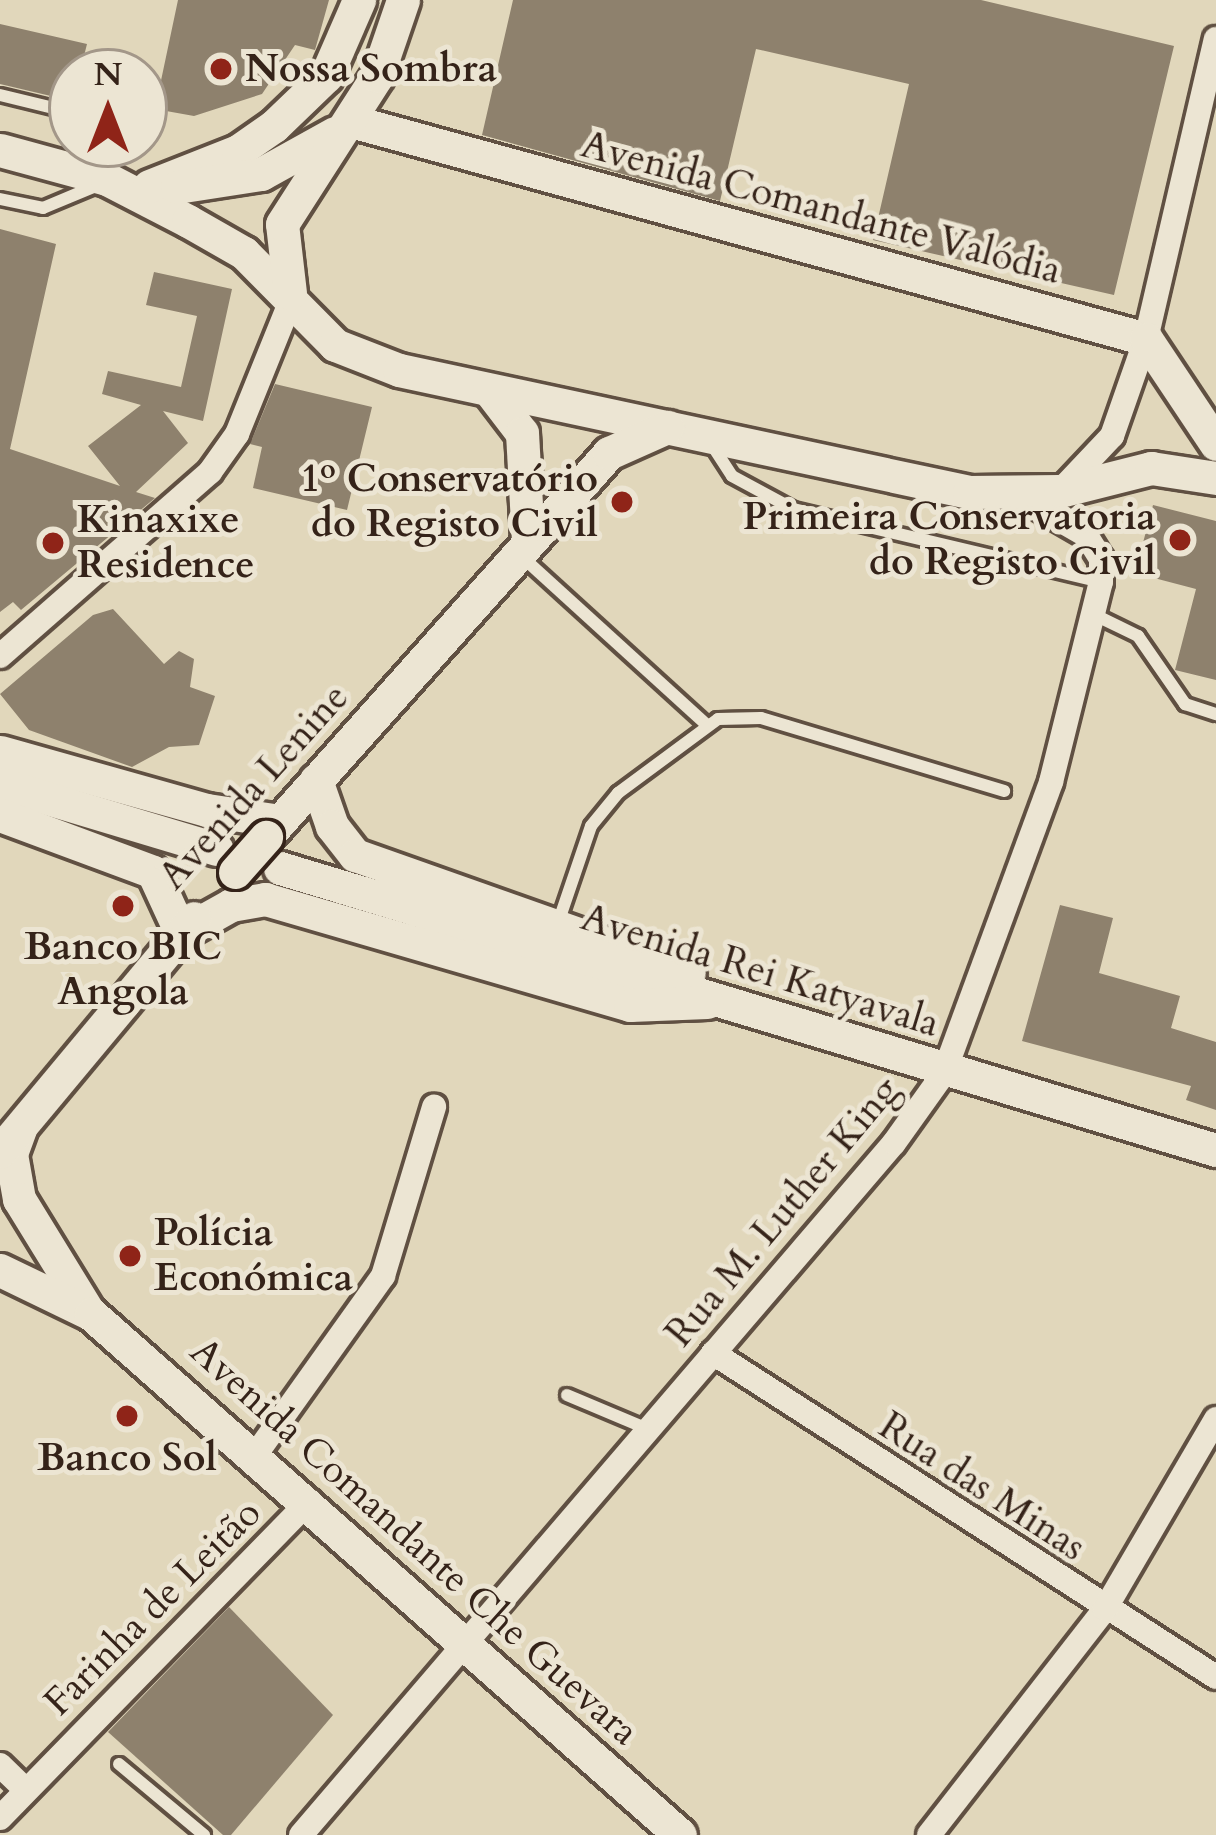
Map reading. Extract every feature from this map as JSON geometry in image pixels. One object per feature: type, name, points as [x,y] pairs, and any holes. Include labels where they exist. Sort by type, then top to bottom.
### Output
[{"type":"main road","points":[[149,186],[238,151],[274,126],[326,76],[359,0]]},
{"type":"main road","points":[[292,298],[280,256],[282,224],[390,46],[403,0]]},
{"type":"main road","points":[[0,151],[149,186],[238,181],[346,125]]},
{"type":"main road","name":"Avenida Comandante Valódia","points":[[346,125],[1146,339]]},
{"type":"main road","points":[[107,179],[244,253],[335,345],[400,370],[969,492],[1060,491],[1151,468],[1216,478]]},
{"type":"main road","points":[[1146,339],[1216,444]]},
{"type":"main road","points":[[489,390],[522,433],[523,547]]},
{"type":"main road","name":"Avenida Lenine","points":[[7,1134],[181,933],[225,861],[273,829],[609,453],[667,427]]},
{"type":"main road","points":[[0,752],[273,829]]},
{"type":"main road","points":[[316,780],[332,826],[355,855],[685,970],[715,1000]]},
{"type":"main road","points":[[0,784],[225,861]]},
{"type":"main road","points":[[0,815],[153,872],[181,933],[231,905],[265,898],[630,1005],[715,1000]]},
{"type":"main road","name":"Avenida Rei Katyavala","points":[[280,868],[944,1073],[1216,1150]]},
{"type":"main road","name":"Avenida Comandante Che Guevara","points":[[7,1134],[20,1199],[91,1314]]},
{"type":"main road","name":"Avenida Comandante Che Guevara","points":[[0,1270],[91,1314],[256,1454],[680,1835]]},
{"type":"street","points":[[1060,491],[1112,436],[1146,339],[1216,39]]},
{"type":"street","points":[[0,656],[210,472],[237,434],[292,298]]},
{"type":"street","points":[[1015,494],[1086,535],[1101,559],[1101,582]]},
{"type":"street","name":"Rua M. Luther King","points":[[301,1835],[894,1143],[944,1073],[1051,782],[1097,616],[1101,582]]},
{"type":"street","points":[[256,1454],[383,1276],[434,1107]]},
{"type":"street","name":"Rua das Minas","points":[[713,1353],[1105,1610],[1216,1677]]},
{"type":"street","points":[[929,1835],[1105,1610],[1216,1419]]},
{"type":"street","name":"Farinha de Leitão","points":[[0,1818],[309,1502]]},
{"type":"street","points":[[0,1765],[26,1789]]},
{"type":"lane","points":[[0,94],[48,106]]},
{"type":"lane","points":[[0,199],[43,208],[107,179],[102,168]]},
{"type":"lane","points":[[1215,406],[1216,420]]},
{"type":"lane","points":[[706,436],[731,476],[793,508],[1101,582]]},
{"type":"lane","points":[[523,547],[707,724]]},
{"type":"lane","points":[[1097,616],[1138,636],[1185,704],[1216,714]]},
{"type":"lane","points":[[557,924],[591,826],[618,793],[707,724],[760,718],[1004,791]]},
{"type":"lane","points":[[567,1395],[647,1429]]},
{"type":"lane","points":[[119,1764],[204,1835]]},
{"type":"building","name":"Nossa Sombra","points":[[178,0],[329,0],[315,50],[295,45],[262,94],[194,116],[168,111],[168,48]]},
{"type":"building","points":[[513,0],[981,0],[1174,46],[1114,295],[873,240],[909,84],[756,49],[720,201],[482,135]]},
{"type":"building","points":[[0,24],[87,44],[86,48],[48,48],[48,95],[0,84]]},
{"type":"building","points":[[0,229],[56,244],[10,449],[120,486],[88,446],[141,405],[102,394],[108,371],[181,387],[197,316],[146,305],[154,272],[232,289],[203,421],[163,411],[188,443],[136,492],[155,498],[21,610],[13,602],[0,612]]},
{"type":"building","points":[[275,384],[372,407],[347,510],[253,488],[262,447],[250,444]]},
{"type":"building","points":[[1153,505],[1216,521],[1216,680],[1175,670],[1196,589],[1135,573]]},
{"type":"building","points":[[113,609],[164,664],[179,651],[194,659],[190,687],[215,696],[199,745],[169,747],[132,767],[29,730],[0,694],[93,615]]},
{"type":"building","points":[[1060,905],[1113,918],[1099,973],[1180,996],[1171,1028],[1216,1042],[1216,1110],[1186,1100],[1191,1086],[1022,1041]]},
{"type":"building","points":[[229,1607],[333,1715],[231,1835],[223,1835],[108,1732]]},
{"type":"place","name":"Nossa Sombra","points":[[221,69]]},
{"type":"place","name":"1º Conservatório do Registo Civil","points":[[622,502]]},
{"type":"place","name":"Primeira Conservatoria do Registo Civil","points":[[1180,540]]},
{"type":"place","name":"Kinaxixe Residence","points":[[53,543]]},
{"type":"place","name":"Banco BIC Angola","points":[[123,906]]},
{"type":"place","name":"Polícia Económica","points":[[130,1256]]},
{"type":"place","name":"Banco Sol","points":[[127,1416]]}]
